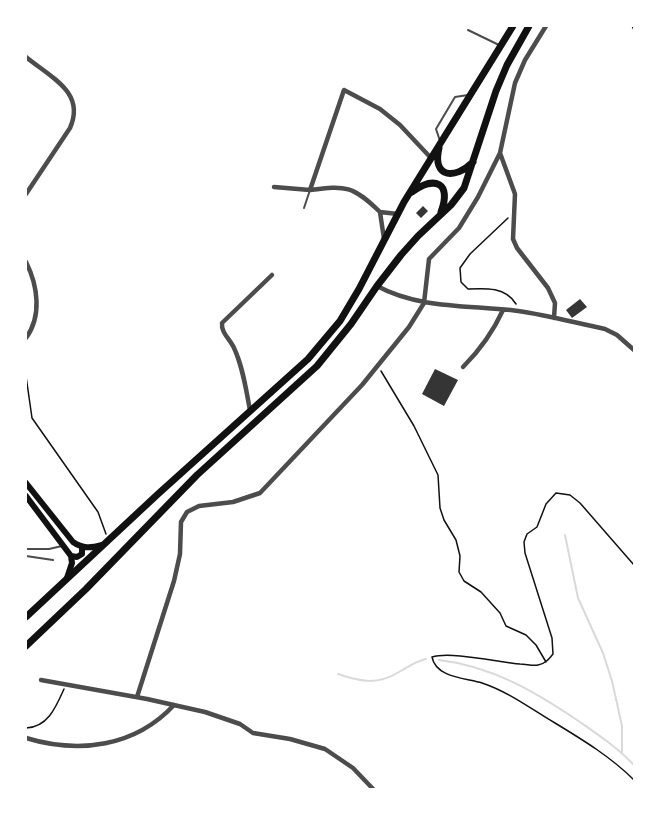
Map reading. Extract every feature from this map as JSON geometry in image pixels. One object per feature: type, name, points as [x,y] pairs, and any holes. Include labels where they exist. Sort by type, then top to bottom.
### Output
[{"type":"main road","points":[[26,617],[308,359],[340,321],[410,193],[513,26]]},
{"type":"main road","points":[[26,646],[86,589],[197,476],[317,366],[412,242],[451,205],[464,188],[507,64],[529,26]]},
{"type":"main road","points":[[441,142],[437,162],[445,173],[453,175],[464,170],[474,161]]},
{"type":"main road","points":[[410,193],[430,182],[439,183],[445,195],[441,214]]},
{"type":"main road","points":[[26,483],[73,542],[82,547],[92,548],[105,544]]},
{"type":"main road","points":[[26,496],[71,556],[72,563],[67,579]]},
{"type":"main road","points":[[71,556],[77,557],[82,554],[82,547]]},
{"type":"street","points":[[137,697],[174,581],[180,554],[181,522],[187,512],[213,502],[233,502],[260,492],[354,393],[409,327],[424,303],[429,259],[459,228],[478,197],[500,153],[515,83],[525,60],[546,26]]},
{"type":"street","points":[[26,57],[69,92],[75,106],[74,119],[70,128],[26,194]]},
{"type":"street","points":[[310,190],[344,90],[380,109],[400,125],[431,158]]},
{"type":"street","points":[[500,153],[515,194],[513,240],[548,288],[555,303],[554,318]]},
{"type":"street","points":[[273,186],[310,190],[343,187],[370,203],[380,212],[398,214]]},
{"type":"street","points":[[380,212],[384,242]]},
{"type":"street","points":[[26,262],[34,284],[36,318],[26,338]]},
{"type":"street","points":[[250,410],[234,348],[221,329],[222,323],[272,275]]},
{"type":"street","points":[[377,286],[394,295],[424,303],[520,311],[605,329],[617,335],[634,350]]},
{"type":"street","points":[[463,367],[477,354],[502,310]]},
{"type":"street","points":[[41,681],[137,697],[205,712],[240,724],[253,733],[290,739],[326,749],[352,768],[374,789]]},
{"type":"street","points":[[26,738],[64,745],[92,747],[112,743],[161,718],[174,705]]},
{"type":"lane","points":[[468,30],[501,47]]},
{"type":"lane","points":[[441,142],[436,129],[455,97],[471,95]]},
{"type":"lane","points":[[304,208],[310,190]]},
{"type":"lane","points":[[26,549],[49,549],[64,545]]},
{"type":"lane","points":[[26,556],[53,560]]},
{"type":"path","points":[[632,26],[634,30]]},
{"type":"path","points":[[515,211],[470,254],[460,268],[461,282],[468,289],[481,288],[506,293],[513,298],[520,311]]},
{"type":"path","points":[[378,365],[414,426],[438,476],[440,508],[456,540],[460,556],[459,572],[464,581],[480,592],[500,613],[506,626],[526,635],[536,645],[546,663]]},
{"type":"path","points":[[26,376],[32,418],[98,512],[106,531],[105,544]]},
{"type":"path","points":[[634,565],[580,502],[570,495],[556,493],[546,504],[537,527],[527,534],[524,542],[538,600],[552,638],[553,654],[546,663],[538,665],[498,662],[456,655],[432,657],[433,663],[438,668],[457,679],[481,683],[515,697],[578,736],[622,767],[634,780]]},
{"type":"path","points":[[26,728],[42,724],[55,710],[66,685]]},
{"type":"building","points":[[423,206],[428,211],[421,218],[416,213]]},
{"type":"building","points":[[580,299],[587,307],[572,318],[566,310]]},
{"type":"building","points":[[435,369],[458,380],[444,406],[422,394]]},
{"type":"waterway","points":[[565,535],[578,598],[603,653],[612,681],[622,726],[622,752]]},
{"type":"waterway","points":[[338,674],[369,681],[384,679],[426,659]]},
{"type":"waterway","points":[[439,660],[494,674],[528,690],[561,709],[621,752],[634,765]]}]
